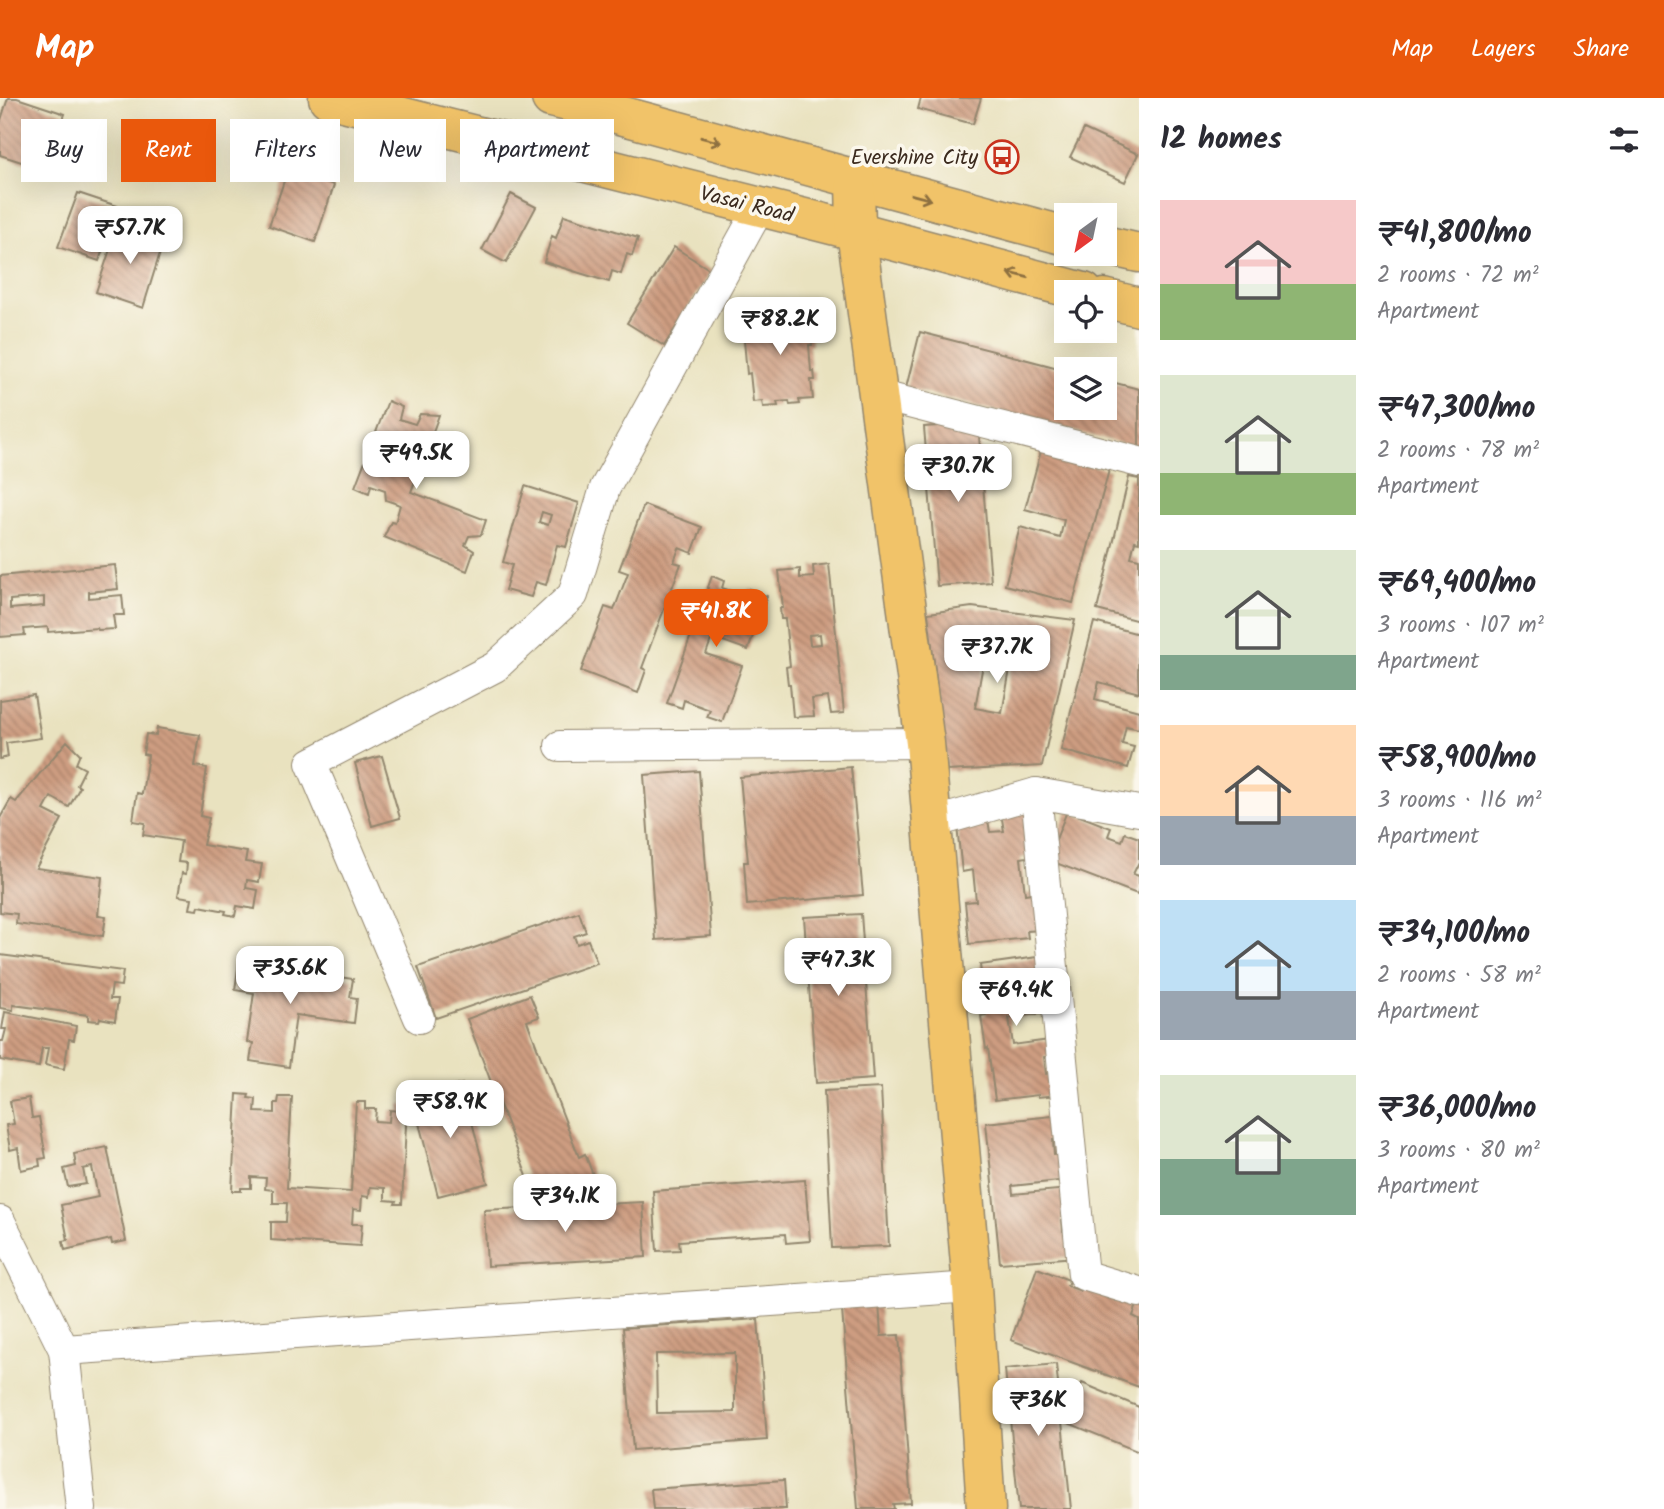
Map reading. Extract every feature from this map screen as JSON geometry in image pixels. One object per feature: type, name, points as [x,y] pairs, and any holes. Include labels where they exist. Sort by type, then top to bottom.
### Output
[{"type":"main road","name":"Vasai Road","points":[[328,98],[856,231],[1054,284]]},
{"type":"main road","points":[[551,98],[1054,233]]},
{"type":"main road","points":[[855,179],[856,231],[925,743],[972,1287],[986,1509]]},
{"type":"main road","points":[[1117,248],[1139,253]]},
{"type":"main road","points":[[1117,301],[1139,307]]},
{"type":"street","points":[[419,1018],[311,763],[495,667],[573,595],[605,488],[760,207]]},
{"type":"street","points":[[878,395],[1139,462]]},
{"type":"street","points":[[560,746],[925,743]]},
{"type":"street","points":[[932,823],[1036,793],[1139,811]]},
{"type":"street","points":[[1036,793],[1083,1275],[1139,1292]]},
{"type":"street","points":[[0,1221],[64,1350],[80,1509]]},
{"type":"street","points":[[64,1350],[972,1287]]},
{"type":"building","points":[[8,98],[17,98],[65,114],[63,119],[21,119],[21,162],[0,155],[0,123]]},
{"type":"building","points":[[921,98],[981,98],[973,124],[918,109]]},
{"type":"building","points":[[1084,129],[1138,154],[1125,182],[1070,157]]},
{"type":"building","points":[[284,182],[325,182],[334,185],[315,242],[269,226]]},
{"type":"building","points":[[78,193],[117,206],[99,261],[58,247]]},
{"type":"building","points":[[511,194],[536,207],[506,263],[482,250]]},
{"type":"building","points":[[564,215],[638,238],[632,256],[627,254],[621,274],[612,271],[609,282],[544,262],[552,236],[556,238]]},
{"type":"building","points":[[118,225],[164,240],[143,308],[96,292]]},
{"type":"building","points":[[674,247],[712,271],[664,346],[627,323]]},
{"type":"building","points":[[809,309],[811,371],[814,371],[815,380],[811,380],[813,399],[799,400],[800,404],[790,405],[789,401],[777,402],[778,406],[763,407],[762,401],[753,402],[750,373],[747,374],[744,340],[748,340],[745,315]]},
{"type":"building","points":[[920,332],[1054,367],[1054,420],[1117,420],[1117,383],[1139,389],[1139,448],[906,388]]},
{"type":"building","points":[[388,401],[402,407],[399,419],[415,424],[420,414],[439,415],[411,492],[486,520],[481,535],[469,536],[465,545],[474,551],[467,571],[384,537],[391,522],[395,523],[400,505],[386,500],[385,490],[371,485],[369,493],[355,487]]},
{"type":"building","points":[[978,423],[991,582],[937,586],[924,427]]},
{"type":"building","points":[[1041,451],[1109,470],[1073,603],[1005,585],[1020,527],[1060,538],[1064,520],[1025,509]]},
{"type":"building","points":[[1129,477],[1139,479],[1139,542],[1135,541],[1131,557],[1139,559],[1139,621],[1097,610]]},
{"type":"building","points":[[525,486],[579,503],[566,547],[557,545],[546,585],[536,582],[531,597],[505,590],[512,565],[503,562]],"holes":[[[542,512],[551,515],[548,525],[539,522]]]},
{"type":"building","points":[[644,505],[702,527],[692,553],[679,548],[674,562],[681,564],[642,668],[646,670],[638,693],[581,671],[605,607],[614,610],[628,573],[619,570]]},
{"type":"building","points":[[829,564],[844,713],[831,714],[828,697],[812,699],[814,716],[793,717],[786,667],[790,666],[785,619],[781,619],[780,608],[783,608],[779,571],[800,569],[800,578],[814,577],[813,566]],"holes":[[[820,634],[821,644],[810,645],[809,635]]]},
{"type":"building","points":[[115,565],[118,589],[89,592],[89,598],[122,595],[124,615],[113,615],[115,629],[48,632],[48,627],[24,629],[25,635],[0,637],[0,576]],"holes":[[[44,597],[44,606],[10,609],[10,600]]]},
{"type":"building","points":[[712,576],[724,581],[722,588],[746,596],[749,589],[767,596],[748,650],[712,637],[706,654],[742,666],[722,722],[707,717],[710,710],[684,700],[682,708],[667,703]]},
{"type":"building","points":[[972,607],[1075,620],[1042,766],[947,771],[928,613]],"holes":[[[984,659],[1011,664],[1002,713],[975,708]]]},
{"type":"building","points":[[1094,622],[1139,634],[1139,693],[1099,682],[1095,699],[1139,711],[1139,729],[1126,726],[1122,744],[1134,747],[1128,768],[1061,750]]},
{"type":"building","points":[[34,695],[41,738],[6,743],[8,757],[0,759],[0,700]]},
{"type":"building","points":[[157,728],[200,735],[195,766],[207,768],[200,816],[209,818],[203,845],[247,852],[245,862],[262,864],[259,882],[247,880],[246,888],[258,890],[255,909],[237,906],[235,916],[225,914],[226,911],[199,906],[198,910],[190,909],[192,898],[178,896],[182,873],[186,874],[187,863],[178,862],[181,841],[143,835],[145,823],[133,821],[137,793],[142,794],[148,755],[143,754],[146,734],[156,735]]},
{"type":"building","points":[[67,741],[80,754],[76,764],[85,769],[77,785],[80,787],[69,807],[51,797],[44,810],[62,819],[36,868],[102,877],[98,915],[106,916],[103,936],[16,924],[17,914],[0,912],[0,818],[11,799],[16,802]]},
{"type":"building","points":[[382,756],[400,818],[372,826],[355,763]]},
{"type":"building","points":[[851,767],[863,895],[747,905],[744,862],[748,862],[740,777]]},
{"type":"building","points":[[699,771],[711,936],[656,940],[644,775]]},
{"type":"building","points":[[1028,810],[1033,856],[1021,858],[1025,894],[1037,892],[1041,930],[1027,931],[1028,938],[969,944],[965,902],[976,901],[973,870],[962,872],[956,817],[987,814],[990,832],[1004,831],[1001,813]]},
{"type":"building","points":[[1067,811],[1111,828],[1108,836],[1122,841],[1125,833],[1139,838],[1139,862],[1133,874],[1139,876],[1137,894],[1048,860]]},
{"type":"building","points":[[579,912],[586,932],[574,936],[577,944],[588,940],[597,963],[436,1018],[418,967]]},
{"type":"building","points":[[861,914],[873,1079],[816,1083],[804,917]]},
{"type":"building","points":[[0,955],[123,971],[121,986],[112,985],[110,999],[118,999],[115,1021],[100,1018],[99,1021],[88,1020],[88,1015],[13,1005],[13,1010],[0,1008]]},
{"type":"building","points":[[1045,956],[1048,976],[1036,978],[1039,999],[1050,998],[1052,1012],[1009,1018],[1013,1045],[1050,1040],[1052,1056],[1044,1057],[1046,1074],[1054,1073],[1057,1095],[995,1100],[981,1016],[986,1015],[980,965]]},
{"type":"building","points":[[239,962],[353,979],[350,997],[357,998],[354,1023],[296,1015],[289,1067],[250,1061],[253,1043],[247,1042],[254,993],[235,990]]},
{"type":"building","points":[[530,995],[539,1017],[527,1021],[579,1157],[585,1154],[593,1175],[535,1197],[467,1019]]},
{"type":"building","points":[[5,1012],[76,1026],[74,1040],[69,1039],[64,1069],[45,1065],[48,1048],[42,1048],[39,1067],[0,1060],[0,1041],[3,1041],[6,1029],[2,1029]]},
{"type":"building","points":[[462,1084],[488,1183],[438,1196],[412,1096]]},
{"type":"building","points":[[881,1088],[889,1246],[832,1248],[824,1091]]},
{"type":"building","points":[[237,1094],[256,1099],[255,1112],[275,1113],[275,1103],[278,1103],[279,1097],[292,1097],[287,1188],[351,1192],[356,1102],[365,1102],[365,1109],[376,1109],[375,1121],[389,1122],[390,1110],[400,1111],[400,1104],[407,1105],[402,1204],[385,1200],[385,1188],[370,1187],[369,1197],[362,1196],[361,1210],[353,1209],[352,1224],[362,1224],[360,1246],[271,1240],[271,1222],[286,1222],[287,1203],[273,1203],[273,1190],[265,1189],[266,1178],[251,1177],[251,1188],[232,1191]]},
{"type":"building","points":[[29,1098],[32,1118],[39,1117],[46,1158],[39,1159],[40,1166],[21,1170],[18,1148],[10,1150],[6,1125],[14,1124],[10,1101]]},
{"type":"building","points":[[1061,1115],[1064,1139],[1053,1140],[1054,1155],[1065,1154],[1068,1180],[1012,1186],[1013,1194],[1069,1189],[1072,1217],[1062,1218],[1063,1231],[1073,1230],[1076,1257],[1000,1263],[986,1123]]},
{"type":"building","points":[[107,1147],[126,1241],[112,1244],[111,1239],[65,1250],[63,1241],[68,1240],[61,1205],[98,1197],[92,1167],[83,1169],[86,1184],[68,1187],[64,1169],[76,1166],[74,1154]]},
{"type":"building","points":[[805,1180],[810,1241],[786,1243],[785,1234],[679,1241],[680,1250],[657,1251],[653,1191]]},
{"type":"building","points":[[643,1202],[646,1257],[487,1266],[484,1210]]},
{"type":"building","points":[[1037,1268],[1069,1280],[1067,1286],[1081,1291],[1083,1285],[1103,1296],[1117,1301],[1119,1298],[1137,1305],[1133,1316],[1139,1319],[1139,1387],[1011,1340]]},
{"type":"building","points":[[841,1298],[879,1302],[881,1336],[899,1335],[911,1503],[893,1504],[894,1509],[858,1509]]},
{"type":"building","points":[[758,1319],[767,1440],[633,1450],[623,1328]],"holes":[[[735,1353],[735,1412],[657,1413],[656,1354]]]},
{"type":"building","points":[[1056,1364],[1071,1509],[1019,1509],[1005,1369]]},
{"type":"building","points":[[1082,1383],[1139,1407],[1139,1452],[1066,1422]]},
{"type":"building","points":[[784,1480],[786,1509],[653,1509],[651,1489]]},
{"type":"place","name":"Evershine City","points":[[1002,157]]}]
